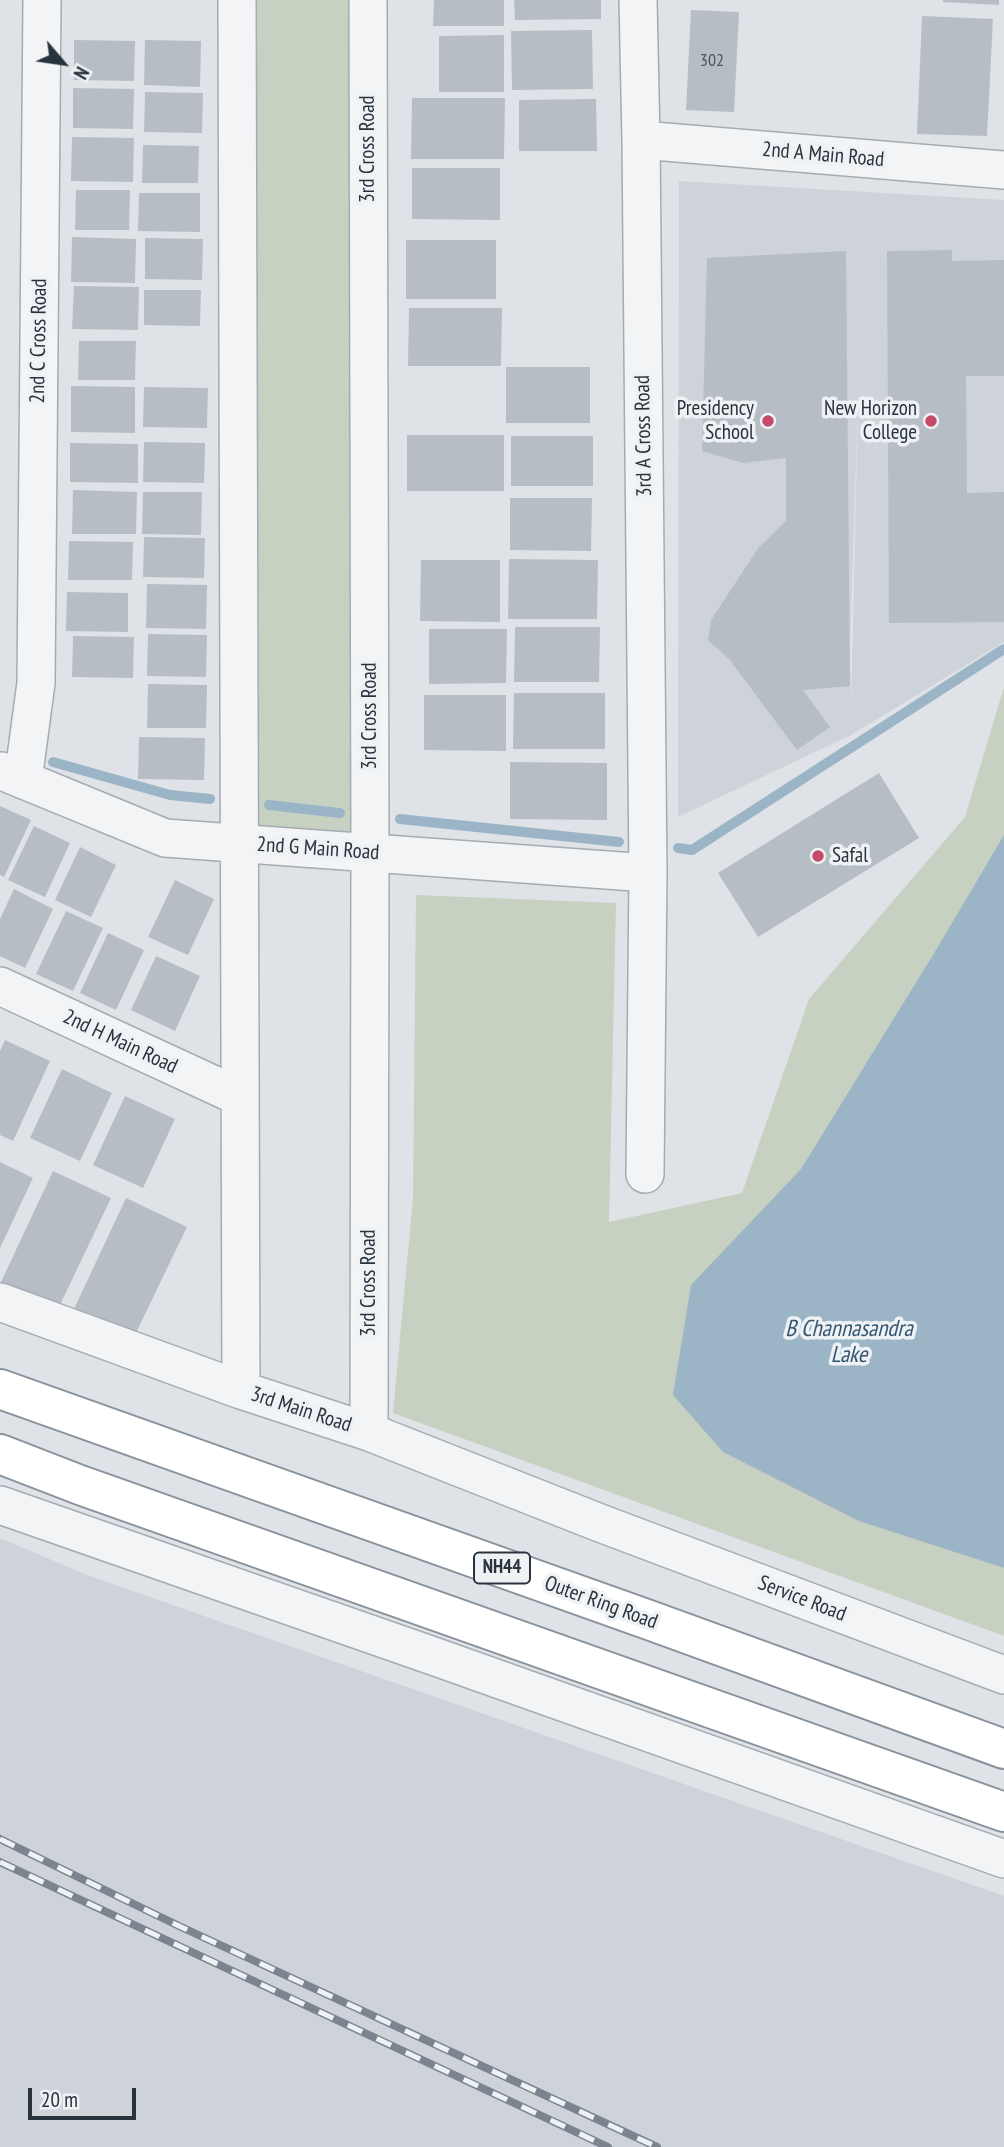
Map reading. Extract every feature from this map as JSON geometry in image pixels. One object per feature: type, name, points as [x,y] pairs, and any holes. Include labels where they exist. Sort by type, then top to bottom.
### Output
[{"type":"highway","name":"Outer Ring Road","points":[[0,1390],[1004,1749]]},
{"type":"highway","points":[[0,1454],[80,1485],[1004,1812]]},
{"type":"street","name":"2nd C Cross Road","points":[[12,775],[36,682],[42,0]]},
{"type":"street","points":[[237,0],[241,1391]]},
{"type":"street","name":"3rd Cross Road","points":[[368,0],[369,1432]]},
{"type":"street","name":"3rd A Cross Road","points":[[638,0],[648,873],[645,1174]]},
{"type":"street","name":"2nd A Main Road","points":[[641,140],[1004,170]]},
{"type":"street","name":"2nd G Main Road","points":[[12,775],[164,838],[648,873]]},
{"type":"street","name":"2nd H Main Road","points":[[0,986],[240,1097]]},
{"type":"street","name":"3rd Main Road","points":[[0,1302],[241,1391],[369,1432],[600,1524]]},
{"type":"street","points":[[0,1505],[1004,1859]]},
{"type":"street","name":"Service Road","points":[[600,1524],[1004,1675]]},
{"type":"shaded area","points":[[679,181],[1004,200],[1004,642],[851,735],[678,817]],"holes":[[[859,369],[851,703],[850,651]]]},
{"type":"shaded area","points":[[0,1538],[87,1575],[1004,1896],[1004,2147],[0,2147]]},
{"type":"green space","points":[[251,0],[350,0],[357,837],[258,827]]},
{"type":"green space","points":[[1004,687],[1004,1636],[393,1413],[413,1198],[416,895],[616,903],[609,1222],[742,1193],[809,999],[965,817]]},
{"type":"water","name":"B Channasandra Lake","points":[[1004,835],[1004,1568],[859,1521],[723,1452],[673,1395],[691,1285],[801,1169]]},
{"type":"building","points":[[434,0],[504,0],[504,26],[433,26]]},
{"type":"building","points":[[514,0],[601,0],[601,19],[515,20]]},
{"type":"building","points":[[999,0],[999,5],[943,2]]},
{"type":"building","points":[[691,10],[739,12],[734,112],[686,110]]},
{"type":"building","points":[[922,16],[993,19],[987,136],[917,134]]},
{"type":"building","points":[[592,30],[593,89],[512,90],[511,31]]},
{"type":"building","points":[[504,35],[504,92],[439,92],[439,36]]},
{"type":"building","points":[[74,40],[135,41],[134,81],[74,80]]},
{"type":"building","points":[[145,40],[201,41],[200,87],[144,85]]},
{"type":"building","points":[[73,88],[134,89],[133,129],[73,128]]},
{"type":"building","points":[[145,92],[203,93],[202,133],[144,132]]},
{"type":"building","points":[[412,98],[505,98],[504,159],[411,159]]},
{"type":"building","points":[[596,99],[597,151],[519,151],[519,100]]},
{"type":"building","points":[[72,137],[134,138],[133,182],[71,181]]},
{"type":"building","points":[[143,145],[199,146],[198,183],[142,183]]},
{"type":"building","points":[[412,168],[500,168],[500,220],[412,219]]},
{"type":"building","points":[[76,190],[130,190],[129,230],[75,230]]},
{"type":"building","points":[[139,193],[200,193],[200,232],[138,231]]},
{"type":"building","points":[[72,237],[136,239],[135,283],[71,282]]},
{"type":"building","points":[[145,238],[203,239],[202,280],[145,279]]},
{"type":"building","points":[[406,240],[496,240],[496,299],[406,299]]},
{"type":"building","points":[[952,250],[952,261],[1004,260],[1004,376],[966,376],[967,493],[1004,492],[1004,622],[889,623],[887,251]]},
{"type":"building","name":"Presidency School","points":[[846,251],[850,686],[803,690],[830,727],[797,750],[729,659],[708,640],[711,620],[759,547],[786,521],[786,458],[743,463],[702,451],[707,258]]},
{"type":"building","points":[[74,286],[139,287],[138,330],[72,329]]},
{"type":"building","points":[[144,290],[201,290],[200,326],[144,325]]},
{"type":"building","points":[[409,308],[502,308],[501,366],[408,366]]},
{"type":"building","points":[[79,341],[136,341],[135,380],[78,380]]},
{"type":"building","points":[[506,367],[590,367],[590,423],[506,423]]},
{"type":"building","points":[[71,386],[135,387],[135,433],[71,432]]},
{"type":"building","points":[[144,387],[208,388],[207,428],[143,427]]},
{"type":"building","points":[[407,435],[504,435],[504,491],[407,491]]},
{"type":"building","points":[[511,436],[593,436],[593,486],[511,486]]},
{"type":"building","points":[[144,442],[205,443],[204,483],[143,482]]},
{"type":"building","points":[[70,443],[138,444],[138,483],[70,482]]},
{"type":"building","points":[[73,490],[137,492],[136,534],[72,534]]},
{"type":"building","points":[[143,492],[202,492],[201,535],[142,534]]},
{"type":"building","points":[[510,498],[592,498],[591,551],[510,550]]},
{"type":"building","points":[[144,537],[205,538],[204,578],[143,577]]},
{"type":"building","points":[[69,541],[133,542],[132,580],[68,580]]},
{"type":"building","points":[[509,559],[598,560],[597,619],[508,619]]},
{"type":"building","points":[[421,560],[500,560],[500,622],[420,621]]},
{"type":"building","points":[[147,584],[207,585],[206,629],[146,628]]},
{"type":"building","points":[[67,592],[128,593],[128,632],[66,631]]},
{"type":"building","points":[[515,627],[600,627],[599,682],[514,682]]},
{"type":"building","points":[[429,629],[507,629],[506,683],[429,684]]},
{"type":"building","points":[[148,634],[207,635],[206,677],[147,676]]},
{"type":"building","points":[[73,636],[134,637],[133,678],[72,677]]},
{"type":"building","points":[[148,684],[207,685],[206,728],[147,728]]},
{"type":"building","points":[[514,693],[605,693],[605,749],[513,749]]},
{"type":"building","points":[[424,695],[506,695],[506,751],[424,750]]},
{"type":"building","points":[[139,737],[205,738],[204,780],[138,779]]},
{"type":"building","points":[[510,762],[607,763],[607,820],[510,819]]},
{"type":"building","name":"Safal","points":[[879,773],[919,838],[758,937],[718,873]]},
{"type":"building","points":[[0,806],[31,820],[4,877],[0,875]]},
{"type":"building","points":[[34,826],[70,843],[45,897],[8,880]]},
{"type":"building","points":[[80,847],[116,865],[91,917],[55,900]]},
{"type":"building","points":[[175,880],[214,899],[188,955],[148,937]]},
{"type":"building","points":[[14,889],[53,909],[25,968],[0,956],[0,919]]},
{"type":"building","points":[[66,911],[103,928],[73,991],[36,974]]},
{"type":"building","points":[[108,933],[144,950],[116,1010],[80,993]]},
{"type":"building","points":[[156,956],[200,976],[175,1031],[131,1010]]},
{"type":"building","points":[[5,1040],[50,1061],[13,1141],[0,1135],[0,1051]]},
{"type":"building","points":[[62,1069],[112,1093],[80,1161],[30,1138]]},
{"type":"building","points":[[125,1096],[175,1119],[143,1188],[93,1165]]},
{"type":"building","points":[[0,1162],[33,1178],[0,1248]]},
{"type":"building","points":[[53,1171],[111,1198],[58,1309],[1,1282]]},
{"type":"building","points":[[126,1198],[187,1227],[134,1337],[74,1309]]},
{"type":"waterway","points":[[678,848],[692,850],[1004,649]]},
{"type":"waterway","points":[[53,762],[170,795],[210,799]]},
{"type":"waterway","points":[[269,805],[340,813]]},
{"type":"waterway","points":[[400,819],[619,842]]},
{"type":"railway","points":[[0,1839],[179,1926],[657,2147]]},
{"type":"railway","points":[[0,1862],[608,2147]]},
{"type":"place","name":"Presidency School","points":[[768,421]]},
{"type":"place","name":"New Horizon College","points":[[931,421]]},
{"type":"place","name":"Safal","points":[[818,856]]}]
